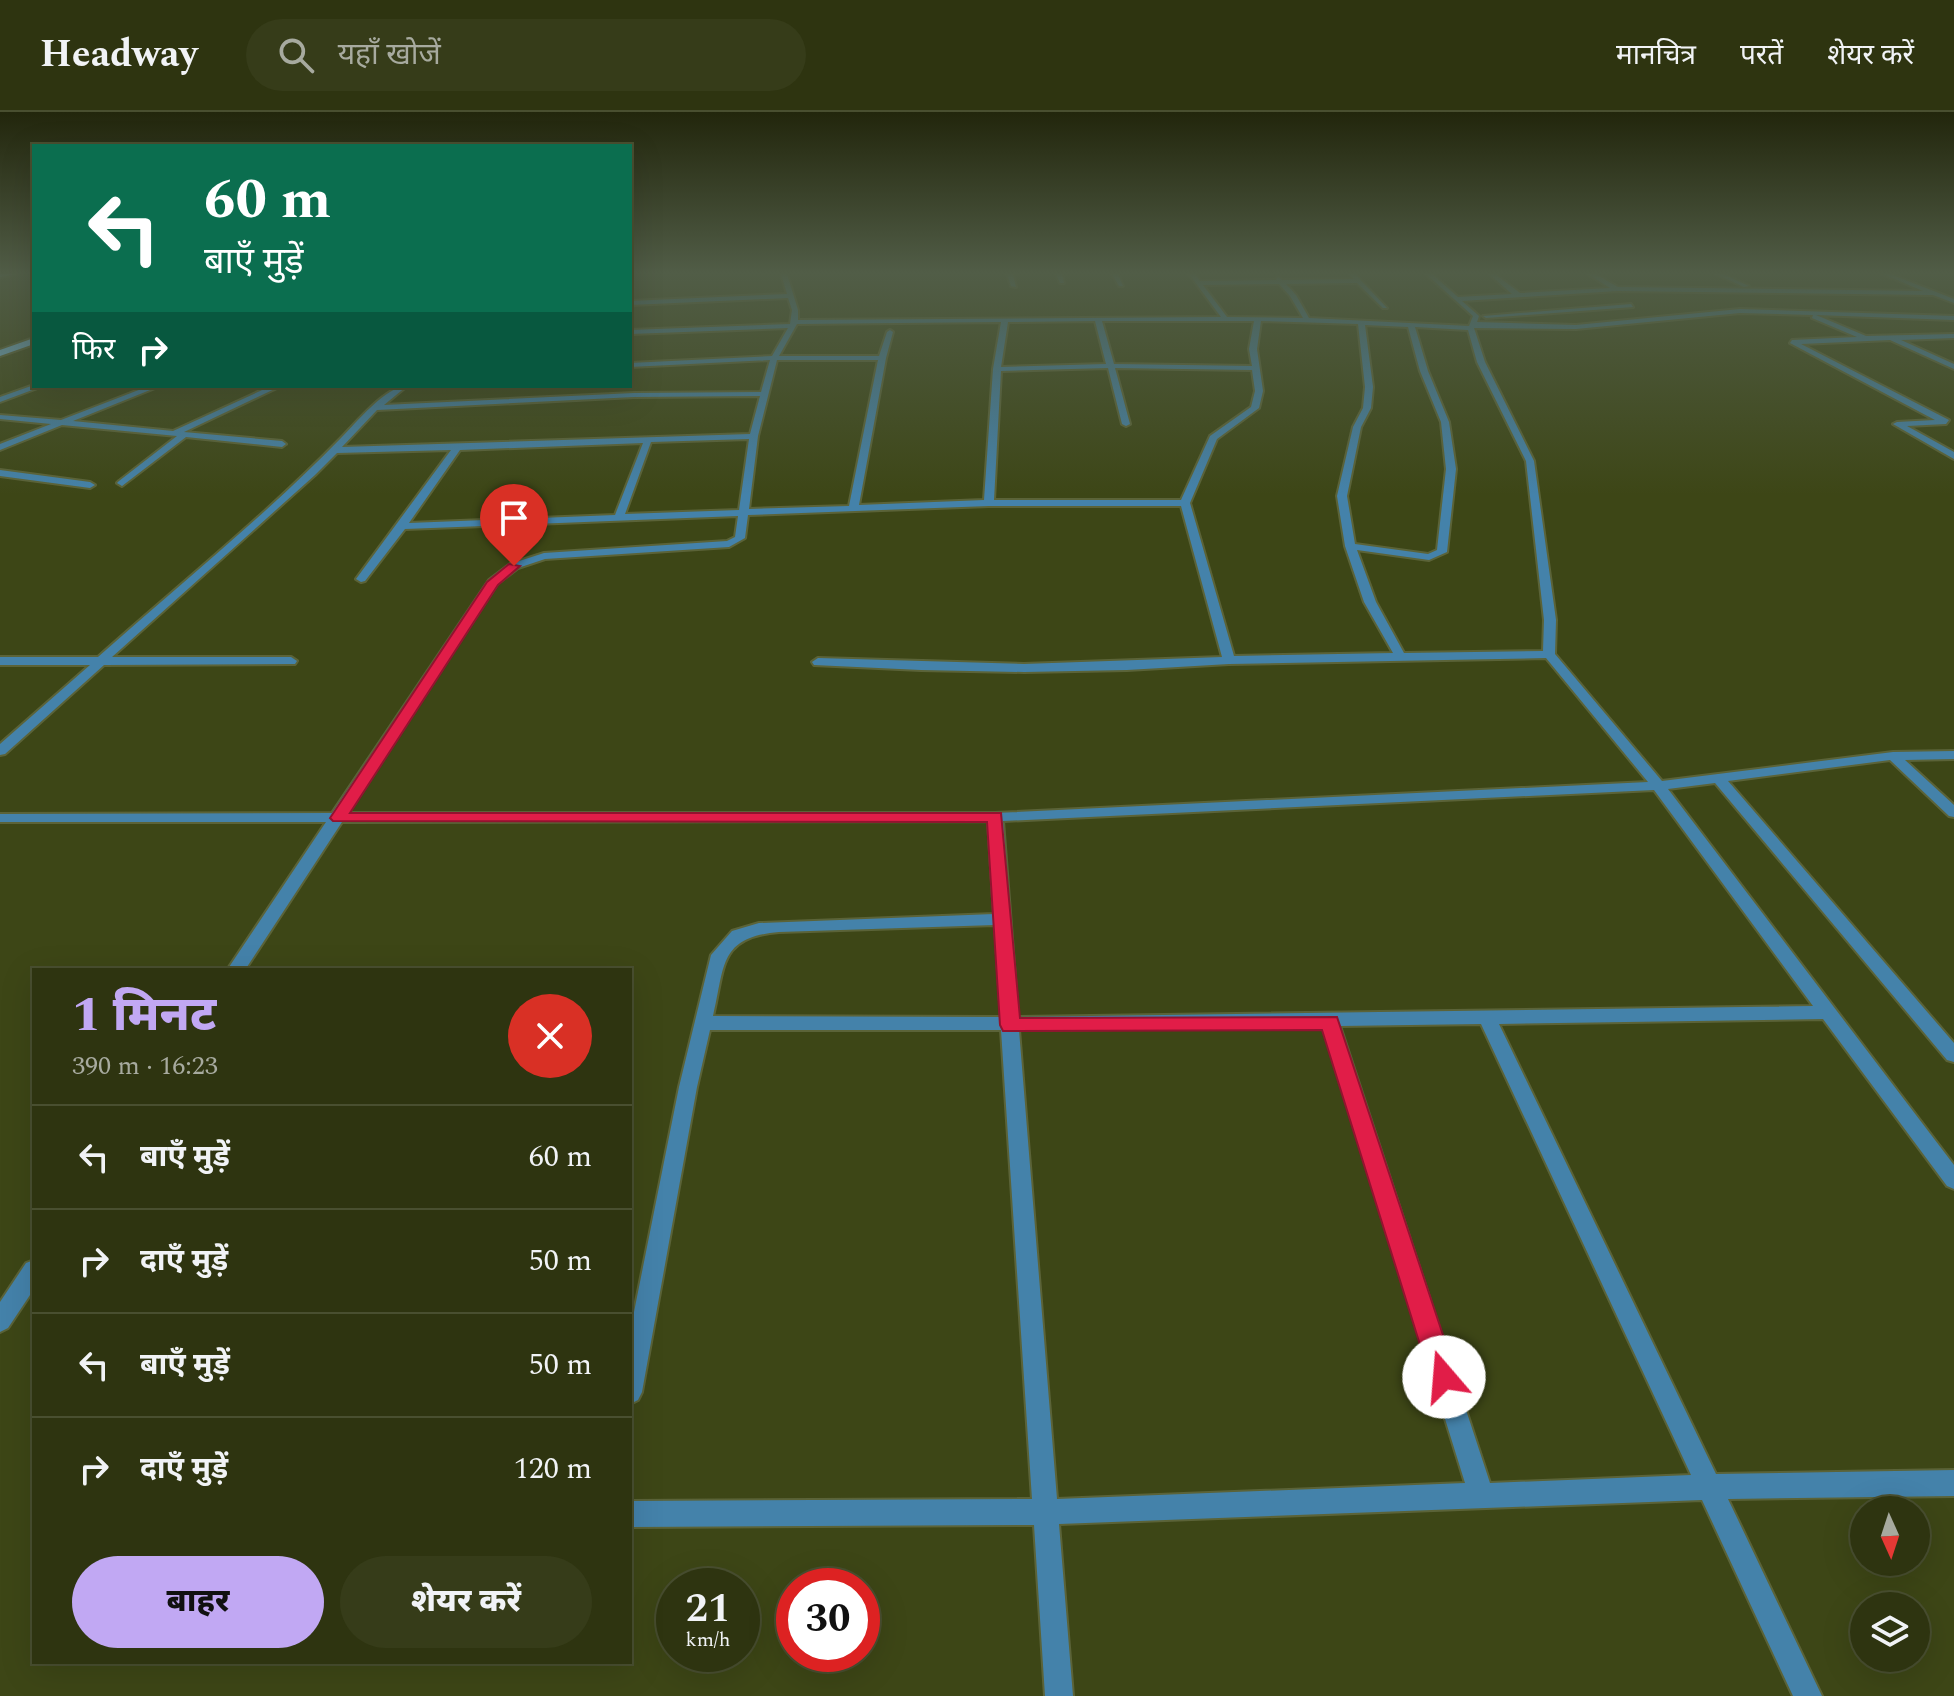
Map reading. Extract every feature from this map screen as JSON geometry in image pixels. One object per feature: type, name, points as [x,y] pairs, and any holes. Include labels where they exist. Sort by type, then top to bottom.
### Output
[{"type":"street","points":[[237,968],[493,582],[514,566],[544,556],[729,544],[740,538],[754,436],[774,358],[780,348]]},
{"type":"street","points":[[854,507],[885,348]]},
{"type":"street","points":[[989,503],[1000,348]]},
{"type":"street","points":[[1105,348],[1126,424]]},
{"type":"street","points":[[1229,660],[1185,503],[1213,438],[1255,408],[1259,391],[1253,348]]},
{"type":"street","points":[[1364,348],[1369,387],[1367,408],[1357,427],[1342,496],[1350,546],[1370,602],[1400,656]]},
{"type":"street","points":[[1350,546],[1429,557],[1442,552],[1451,469],[1445,422],[1417,348]]},
{"type":"street","points":[[1478,348],[1481,362],[1530,461],[1550,620],[1549,654],[1658,786],[1954,1180]]},
{"type":"street","points":[[1804,348],[1950,422]]},
{"type":"street","points":[[1913,348],[1954,367]]},
{"type":"street","points":[[632,365],[774,358],[882,358]]},
{"type":"street","points":[[997,369],[1109,366],[1256,368]]},
{"type":"street","points":[[0,400],[33,388]]},
{"type":"street","points":[[0,447],[150,388]]},
{"type":"street","points":[[171,435],[273,388]]},
{"type":"street","points":[[0,751],[400,388]]},
{"type":"street","points":[[375,408],[634,395],[765,394]]},
{"type":"street","points":[[0,417],[282,444]]},
{"type":"street","points":[[1950,422],[1897,424],[1954,456]]},
{"type":"street","points":[[122,483],[183,436]]},
{"type":"street","points":[[334,450],[754,436]]},
{"type":"street","points":[[619,516],[648,440]]},
{"type":"street","points":[[361,579],[457,447]]},
{"type":"street","points":[[0,473],[90,485]]},
{"type":"street","points":[[402,526],[989,503],[1185,503]]},
{"type":"street","points":[[818,662],[946,669],[1549,654]]},
{"type":"street","points":[[0,661],[291,661]]},
{"type":"street","points":[[0,818],[995,817],[1658,786],[1893,756],[1954,755]]},
{"type":"street","points":[[1893,756],[1954,813]]},
{"type":"street","points":[[1718,778],[1954,1055]]},
{"type":"street","points":[[995,817],[1059,1696]]},
{"type":"street","points":[[632,1381],[688,1087],[719,955],[730,938],[754,929],[1003,919]]},
{"type":"street","points":[[703,1023],[1010,1025],[1330,1022],[1829,1012]]},
{"type":"street","points":[[1487,1017],[1808,1696]]},
{"type":"street","points":[[1330,1022],[1482,1496]]},
{"type":"street","points":[[0,1321],[32,1273]]},
{"type":"street","points":[[632,1514],[1046,1512],[1709,1487],[1954,1483]]},
{"type":"route","points":[[514,566],[493,582],[339,818],[995,817],[1010,1025],[1330,1022],[1444,1377]]}]
